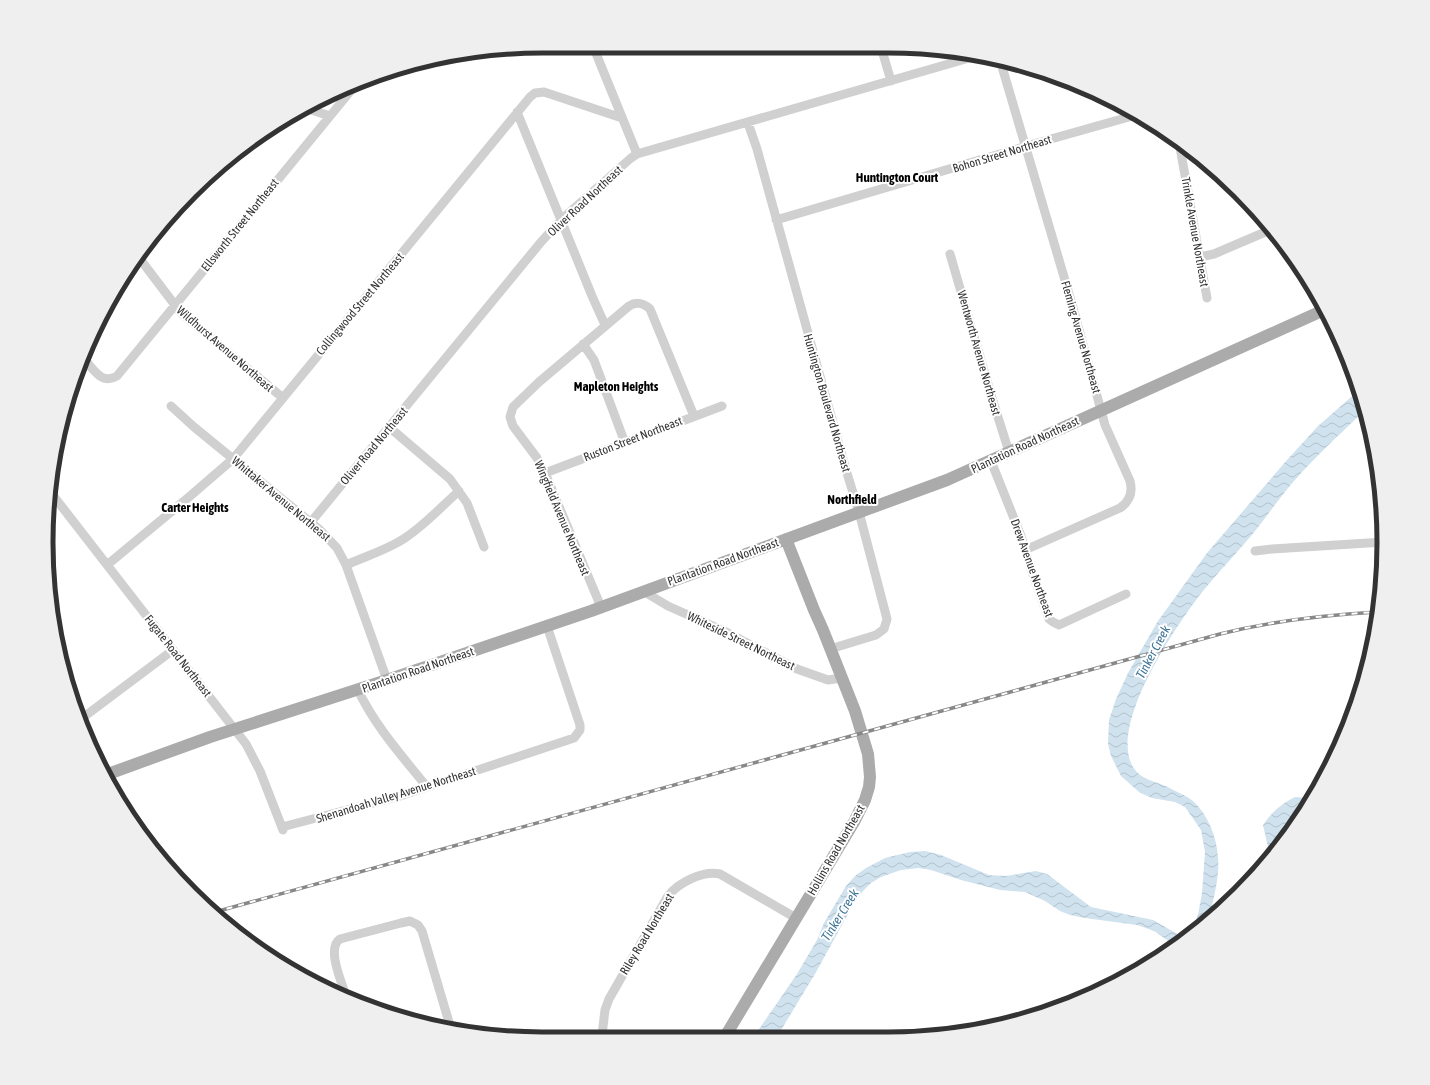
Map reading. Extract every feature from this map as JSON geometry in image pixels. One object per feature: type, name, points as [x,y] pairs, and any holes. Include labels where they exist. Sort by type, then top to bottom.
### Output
[{"type":"main road","name":"Plantation Road Northeast","points":[[111,773],[235,729],[358,690],[547,626],[947,480],[1319,312]]},
{"type":"main road","name":"Hollins Road Northeast","points":[[728,1032],[862,808],[867,794],[870,777],[868,754],[855,711],[786,539]]},
{"type":"street","points":[[596,53],[637,154]]},
{"type":"street","points":[[883,53],[891,81]]},
{"type":"street","name":"Oliver Road Northeast","points":[[311,522],[527,259],[561,221],[621,166],[637,154],[965,59]]},
{"type":"street","name":"Fleming Avenue Northeast","points":[[1002,67],[1110,438],[1130,481],[1132,491],[1128,501],[1120,508],[1026,550]]},
{"type":"street","name":"Collingwood Street Northeast","points":[[107,565],[233,459],[530,97],[535,93],[544,92],[622,118]]},
{"type":"street","name":"Ellsworth Street Northeast","points":[[87,362],[101,377],[108,380],[117,376],[349,93]]},
{"type":"street","points":[[313,111],[330,116]]},
{"type":"street","points":[[517,112],[605,325]]},
{"type":"street","name":"Bohon Street Northeast","points":[[776,220],[1129,117]]},
{"type":"street","name":"Huntington Boulevard Northeast","points":[[748,122],[859,512],[887,619],[884,629],[876,635],[830,649]]},
{"type":"street","name":"Trinkle Avenue Northeast","points":[[1181,151],[1207,298]]},
{"type":"street","points":[[1200,257],[1214,254],[1266,232]]},
{"type":"street","name":"Wentworth Avenue Northeast","points":[[950,254],[992,398],[1010,452]]},
{"type":"street","name":"Wildhurst Avenue Northeast","points":[[142,262],[181,313],[283,398]]},
{"type":"street","name":"Wingfield Avenue Northeast","points":[[601,607],[545,473],[537,458],[513,426],[511,421],[511,412],[513,407],[605,325],[629,306],[642,303],[650,308],[694,416]]},
{"type":"street","points":[[584,344],[594,360],[625,443]]},
{"type":"street","name":"Whittaker Avenue Northeast","points":[[172,406],[194,427],[331,540],[346,565],[387,680]]},
{"type":"street","name":"Ruston Street Northeast","points":[[545,473],[722,406]]},
{"type":"street","points":[[389,427],[450,479],[467,503],[484,547]]},
{"type":"street","name":"Drew Avenue Northeast","points":[[991,461],[1008,500],[1049,619],[1059,624],[1126,594]]},
{"type":"street","points":[[346,565],[379,552],[406,538],[459,491]]},
{"type":"street","name":"Fugate Road Northeast","points":[[55,498],[246,744],[254,759],[283,828]]},
{"type":"street","points":[[1255,551],[1377,542]]},
{"type":"street","name":"Whiteside Street Northeast","points":[[643,591],[668,606],[724,631],[797,669],[828,680],[842,678]]},
{"type":"street","name":"Shenandoah Valley Avenue Northeast","points":[[283,828],[386,800],[571,740],[578,735],[580,725],[547,626]]},
{"type":"street","points":[[85,716],[173,650]]},
{"type":"street","points":[[358,690],[369,710],[389,739],[427,787]]},
{"type":"street","name":"Riley Road Northeast","points":[[602,1032],[605,1010],[609,999],[671,892],[683,883],[708,873],[720,874],[796,918]]},
{"type":"street","points":[[344,990],[334,956],[335,945],[340,939],[401,922],[410,922],[421,928],[449,1023]]},
{"type":"water","name":"Tinker Creek","points":[[1354,395],[1360,415],[1319,454],[1294,481],[1251,536],[1203,591],[1163,650],[1137,702],[1130,726],[1128,749],[1133,767],[1136,771],[1149,780],[1168,787],[1193,801],[1203,813],[1214,834],[1218,865],[1217,880],[1211,910],[1194,924],[1198,915],[1202,893],[1205,852],[1201,830],[1185,807],[1175,802],[1152,798],[1139,792],[1121,776],[1111,756],[1108,744],[1109,720],[1116,699],[1128,673],[1158,621],[1207,553],[1318,426]]},
{"type":"water","points":[[1295,797],[1305,798],[1295,814],[1269,849],[1263,825],[1285,802]]},
{"type":"water","name":"Tinker Creek","points":[[925,851],[941,855],[989,875],[1006,876],[1036,871],[1047,874],[1091,907],[1153,920],[1179,935],[1170,942],[1156,932],[1137,925],[1070,915],[1025,892],[1000,890],[961,880],[931,870],[919,868],[901,870],[881,877],[871,883],[863,891],[853,905],[815,974],[780,1032],[757,1032],[797,974],[817,940],[824,923],[846,886],[856,875],[885,858],[910,852]]},
{"type":"railway","points":[[220,911],[1220,634],[1298,619],[1372,612]]},
{"type":"district","name":"Huntington Court","points":[[897,177]]},
{"type":"district","name":"Mapleton Heights","points":[[616,386]]},
{"type":"district","name":"Northfield","points":[[852,499]]},
{"type":"district","name":"Carter Heights","points":[[195,507]]}]
